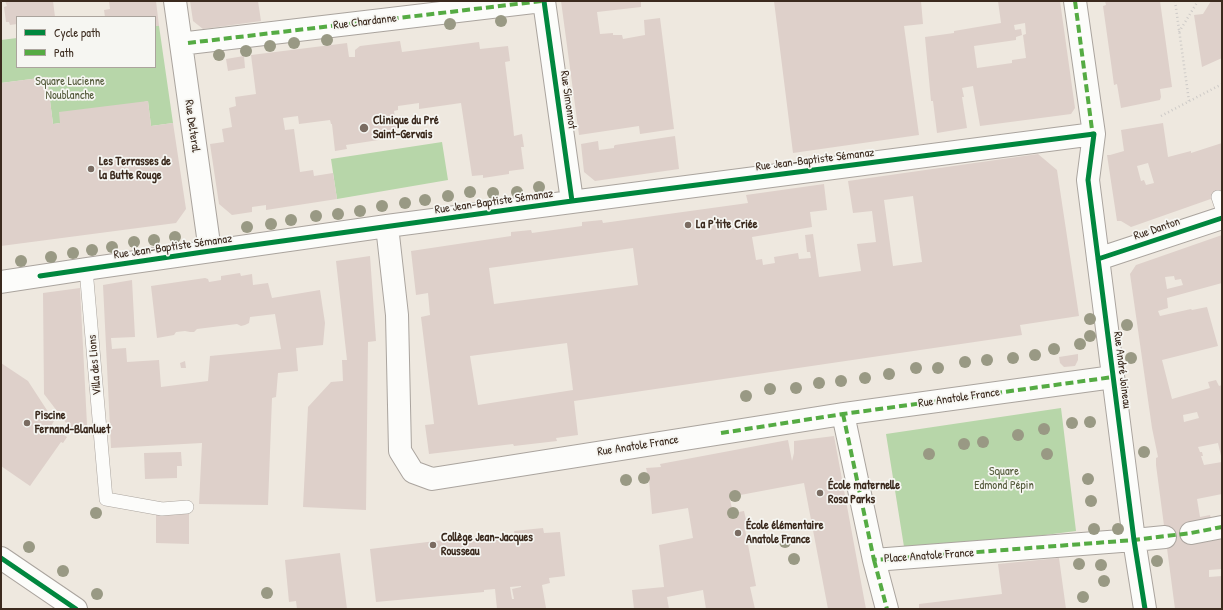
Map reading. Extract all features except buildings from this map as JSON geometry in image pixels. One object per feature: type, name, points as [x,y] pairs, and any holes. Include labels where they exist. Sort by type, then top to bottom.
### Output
[{"type":"street","name":"Rue Delteral","points":[[175,1],[210,251]]},
{"type":"street","name":"Rue Chardanne","points":[[188,43],[543,1]]},
{"type":"street","name":"Rue Simonnot","points":[[543,1],[572,201]]},
{"type":"street","name":"Rue André Joineau","points":[[1075,1],[1094,134],[1088,180],[1134,540],[1145,609]]},
{"type":"street","name":"Rue Jean-Baptiste Sémanaz","points":[[1,282],[387,226],[1094,134]]},
{"type":"street","name":"Rue Danton","points":[[1098,259],[1222,218]]},
{"type":"street","name":"Rue Anatole France","points":[[387,226],[397,315],[400,451],[413,472],[432,479],[843,414],[1113,377]]},
{"type":"street","name":"Place Anatole France","points":[[843,414],[874,560],[1166,537]]},
{"type":"street","points":[[1191,533],[1222,527]]},
{"type":"street","points":[[1,558],[76,609]]},
{"type":"street","points":[[874,560],[887,609]]},
{"type":"lane","name":"Villa des Lions","points":[[86,269],[106,499],[162,509],[187,507]]},
{"type":"path","points":[[1175,1],[1189,101]]},
{"type":"path","points":[[1179,32],[1198,1]]},
{"type":"path","points":[[1161,116],[1222,84]]},
{"type":"green space","name":"Square Lucienne Noublanche","points":[[156,26],[159,26],[173,123],[151,126],[148,101],[53,124],[47,77],[1,83],[1,40],[16,38],[16,68],[156,68]]},
{"type":"green space","points":[[442,142],[448,180],[337,199],[331,159]]},
{"type":"green space","name":"Square Edmond Pépin","points":[[1061,408],[1076,531],[905,553],[886,434]]},
{"type":"marked path","points":[[188,43],[542,1]]},
{"type":"marked path","points":[[1075,1],[1093,137]]},
{"type":"marked path","points":[[721,433],[843,414],[1113,377]]},
{"type":"marked path","points":[[843,414],[874,560],[1134,540],[1191,533],[1222,527]]},
{"type":"marked path","points":[[874,560],[887,609]]},
{"type":"cycle path","points":[[544,1],[572,201]]},
{"type":"cycle path","points":[[40,276],[572,201],[1094,134],[1088,180],[1134,540],[1145,609]]},
{"type":"cycle path","points":[[1098,259],[1222,218]]},
{"type":"cycle path","points":[[1,558],[76,609]]},
{"type":"place","name":"Clinique du Pré Saint-Gervais","points":[[364,128]]},
{"type":"place","name":"Les Terrasses de la Butte Rouge","points":[[91,169]]},
{"type":"place","name":"La P'tite Criée","points":[[688,225]]},
{"type":"place","name":"Piscine Fernand-Blanluet","points":[[27,423]]},
{"type":"place","name":"École maternelle Rosa Parks","points":[[820,493]]},
{"type":"place","name":"École élémentaire Anatole France","points":[[738,533]]},
{"type":"place","name":"Collège Jean-Jacques Rousseau","points":[[433,545]]}]
